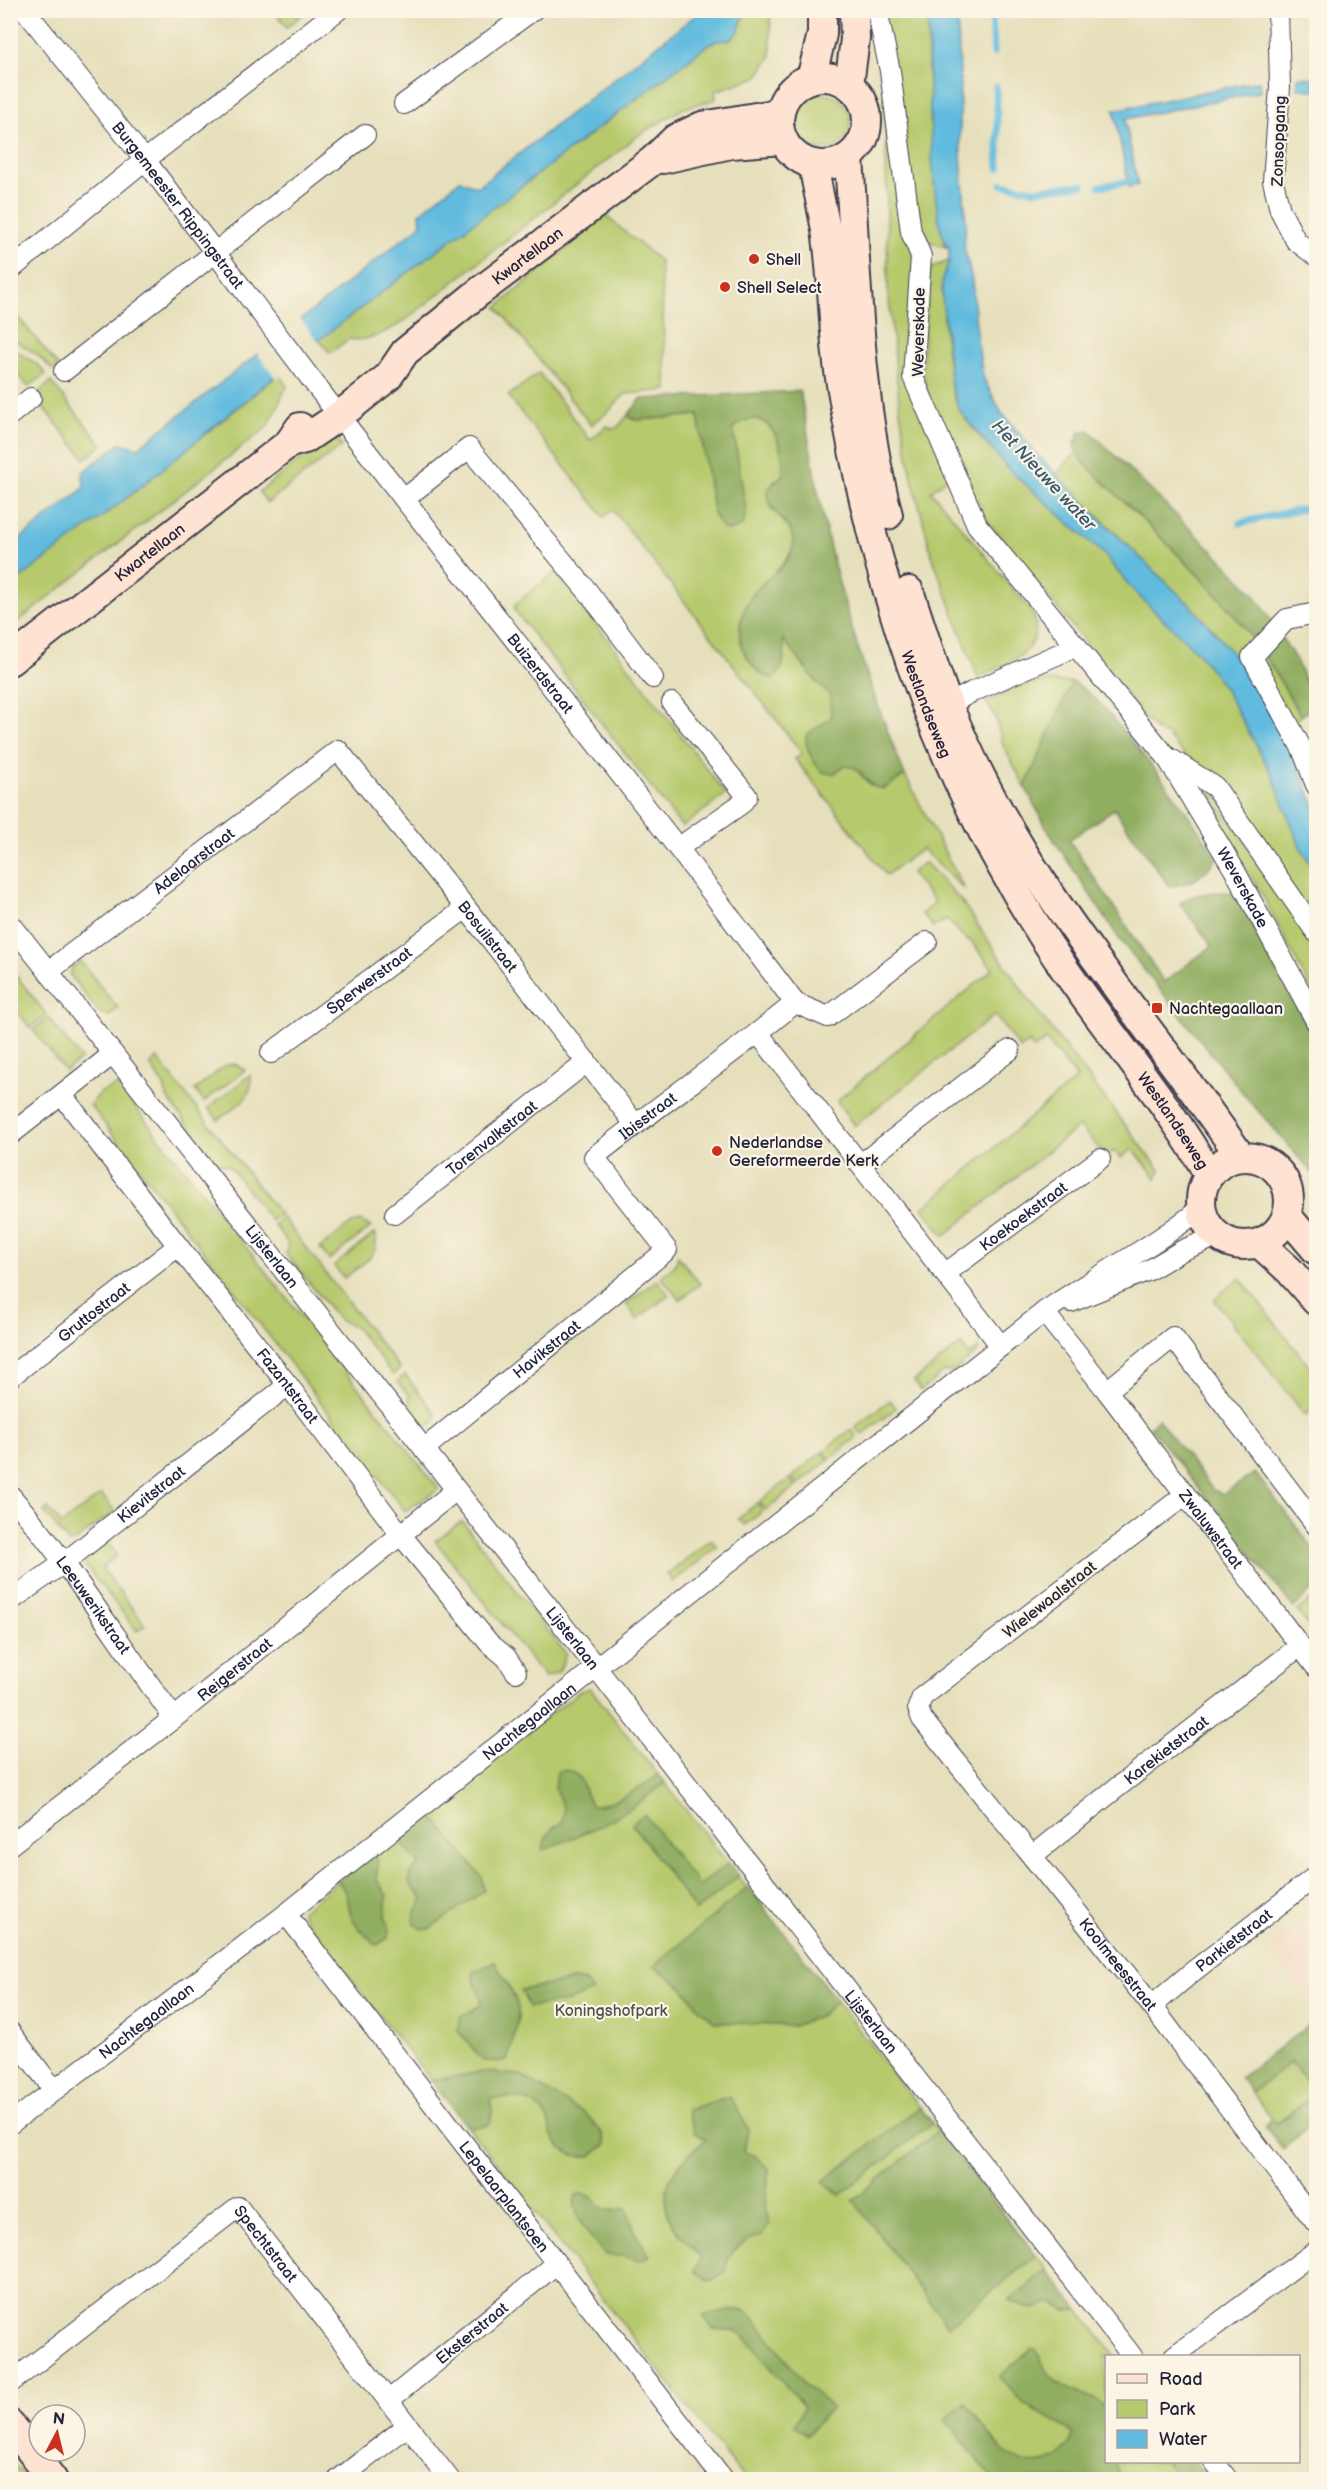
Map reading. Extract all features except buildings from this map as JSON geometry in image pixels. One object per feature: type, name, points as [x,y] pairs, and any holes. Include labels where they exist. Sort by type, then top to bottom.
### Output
[{"type":"main road","points":[[811,79],[822,34],[822,10]]},
{"type":"main road","points":[[849,85],[855,39],[854,10]]},
{"type":"main road","points":[[831,78],[849,85],[863,101],[868,122],[862,142],[849,158],[831,165],[813,164],[796,156],[782,126],[788,95],[794,88],[811,79],[831,78]]},
{"type":"main road","name":"Kwartellaan","points":[[10,661],[289,442],[301,425],[334,409],[382,360],[405,352],[479,292],[652,161],[675,140],[702,126],[782,126]]},
{"type":"main road","name":"Westlandseweg","points":[[849,158],[865,385],[880,485],[955,774],[1001,866],[1065,969],[1184,1132],[1209,1175]]},
{"type":"main road","name":"Westlandseweg","points":[[813,164],[826,230],[840,383],[860,482],[885,581],[939,710],[975,764],[1026,856],[1089,950],[1212,1114],[1241,1157]]},
{"type":"main road","points":[[1241,1157],[1264,1162],[1277,1171],[1288,1192],[1287,1216],[1276,1233],[1259,1243],[1238,1245],[1218,1236],[1207,1224],[1201,1208],[1202,1191],[1209,1175],[1220,1165],[1241,1157]]},
{"type":"main road","points":[[1287,1216],[1317,1250]]},
{"type":"main road","points":[[1259,1243],[1289,1270],[1317,1301]]},
{"type":"main road","points":[[10,2424],[53,2480]]},
{"type":"street","name":"Burgemeester Rippingstraat","points":[[24,10],[144,160],[334,409]]},
{"type":"street","points":[[10,270],[144,160],[338,10]]},
{"type":"street","name":"Weverskade","points":[[877,10],[890,71],[911,232],[921,256],[914,377],[977,525],[1166,756],[1235,871],[1317,1021]]},
{"type":"street","name":"Zonsopgang","points":[[1278,10],[1280,87],[1273,181],[1280,210],[1296,241],[1317,256]]},
{"type":"street","points":[[404,104],[523,14]]},
{"type":"street","points":[[64,371],[365,135]]},
{"type":"street","points":[[10,415],[31,398]]},
{"type":"street","name":"Buizerdstraat","points":[[334,409],[678,848],[795,1003]]},
{"type":"street","points":[[404,499],[469,448],[589,593],[653,678]]},
{"type":"street","points":[[1317,613],[1287,619],[1252,657],[1302,749],[1317,785]]},
{"type":"street","points":[[939,710],[972,692],[1077,646]]},
{"type":"street","points":[[672,703],[747,796],[741,804],[678,848]]},
{"type":"street","name":"Bosuilstraat","points":[[338,750],[466,908],[635,1124]]},
{"type":"street","name":"Adelaarstraat","points":[[49,971],[338,750]]},
{"type":"street","name":"Weverskade","points":[[1166,756],[1215,787],[1317,932]]},
{"type":"street","name":"Sperwerstraat","points":[[271,1053],[466,908]]},
{"type":"street","name":"Lijsterlaan","points":[[10,923],[1131,2355]]},
{"type":"street","points":[[795,1003],[828,1017],[927,942]]},
{"type":"street","name":"Ibisstraat","points":[[667,1250],[594,1157],[795,1003]]},
{"type":"street","points":[[758,1033],[1001,1346]]},
{"type":"street","points":[[861,1164],[1010,1050]]},
{"type":"street","points":[[10,1135],[113,1054]]},
{"type":"street","name":"Torenvalkstraat","points":[[395,1214],[587,1062]]},
{"type":"street","name":"Fazantstraat","points":[[62,1095],[288,1385],[401,1535],[489,1643],[506,1657],[516,1672]]},
{"type":"street","name":"Koekoekstraat","points":[[946,1273],[1100,1159]]},
{"type":"street","name":"Nachtegaallaan","points":[[10,2124],[286,1914],[1044,1312],[1099,1275],[1171,1233],[1201,1208]]},
{"type":"street","name":"Nachtegaallaan","points":[[1044,1312],[1139,1275],[1183,1250],[1218,1236]]},
{"type":"street","name":"Gruttostraat","points":[[10,1377],[178,1246]]},
{"type":"street","name":"Havikstraat","points":[[424,1449],[667,1250]]},
{"type":"street","name":"Zwaluwstraat","points":[[1044,1312],[1317,1667]]},
{"type":"street","points":[[1107,1391],[1173,1337],[1317,1525]]},
{"type":"street","name":"Kievitstraat","points":[[10,1601],[65,1562],[288,1385]]},
{"type":"street","name":"Reigerstraat","points":[[10,1845],[174,1718],[456,1490]]},
{"type":"street","name":"Leeuwerikstraat","points":[[10,1495],[65,1562],[128,1657],[174,1718]]},
{"type":"street","name":"Wielewaalstraat","points":[[918,1708],[922,1697],[1185,1495]]},
{"type":"street","name":"Karekietstraat","points":[[1032,1856],[1300,1646]]},
{"type":"street","name":"Koolmeesstraat","points":[[918,1708],[922,1719],[1152,2006],[1317,2223]]},
{"type":"street","name":"Parkietstraat","points":[[1152,2006],[1317,1876]]},
{"type":"street","name":"Lepelaarplantsoen","points":[[286,1914],[724,2480]]},
{"type":"street","points":[[10,2032],[54,2090]]},
{"type":"street","name":"Spechtstraat","points":[[10,2383],[238,2207],[450,2480]]},
{"type":"street","points":[[1175,2355],[1317,2251]]},
{"type":"street","name":"Eksterstraat","points":[[388,2401],[556,2264]]},
{"type":"street","points":[[338,2480],[406,2426]]},
{"type":"street","points":[[1215,2463],[1228,2480]]},
{"type":"shaded area","points":[[1316,1910],[1316,2006],[1271,1947]]},
{"type":"green space","points":[[274,11],[307,11],[287,27]]},
{"type":"green space","points":[[745,11],[770,11],[771,57],[757,77],[715,91],[716,99],[682,109],[640,134],[394,327],[380,335],[365,339],[349,339],[330,353],[319,340],[709,44],[738,32]]},
{"type":"green space","points":[[882,11],[928,11],[928,73],[942,230],[944,244],[949,248],[930,242],[916,217]]},
{"type":"green space","points":[[885,83],[916,258],[908,337],[950,476],[931,491],[1033,613],[1036,627],[1034,638],[1021,655],[978,678],[932,556],[912,478],[900,411],[888,289]]},
{"type":"green space","points":[[823,94],[834,96],[843,102],[849,111],[851,122],[849,133],[843,142],[834,148],[823,150],[812,148],[803,142],[797,133],[795,122],[797,111],[803,102],[812,96]]},
{"type":"green space","points":[[605,215],[660,261],[667,390],[625,394],[608,412],[591,425],[497,307]]},
{"type":"green space","points":[[949,261],[942,280],[945,337],[954,397],[966,420],[1010,471],[1103,553],[1133,590],[1199,653],[1225,689],[1272,774],[1300,846],[1316,874],[1316,928],[1188,759],[1167,735],[1155,730],[983,515],[978,501],[959,469],[927,394],[922,368],[929,271]]},
{"type":"green space","points":[[10,307],[58,366],[53,370],[35,353],[11,338]]},
{"type":"green space","points":[[11,347],[38,365],[46,374],[28,387],[11,366]]},
{"type":"green space","points":[[539,373],[590,440],[607,426],[612,429],[618,427],[628,415],[637,420],[698,415],[714,516],[746,512],[733,428],[745,421],[756,419],[765,423],[772,430],[781,451],[783,475],[773,483],[771,508],[791,529],[794,538],[793,547],[782,565],[752,595],[818,684],[830,695],[831,718],[822,725],[843,766],[854,767],[870,785],[884,789],[905,775],[964,889],[922,849],[886,875],[795,759],[802,753],[613,510],[604,517],[508,396]]},
{"type":"green space","points":[[280,376],[287,386],[266,428],[11,627],[11,585],[132,494],[273,379]]},
{"type":"green space","points":[[51,382],[102,445],[85,459],[34,396]]},
{"type":"green space","points":[[800,391],[824,522],[840,587],[869,682],[905,775],[886,787],[876,788],[854,767],[843,766],[834,774],[822,772],[808,751],[806,735],[831,718],[830,695],[818,684],[783,639],[783,664],[774,678],[762,675],[757,670],[749,660],[740,641],[741,621],[748,602],[761,585],[787,561],[792,551],[792,533],[771,507],[768,499],[767,490],[783,475],[781,451],[772,430],[765,423],[756,419],[745,421],[733,428],[746,512],[743,525],[729,531],[722,528],[714,516],[698,415],[637,420],[628,415],[641,399]]},
{"type":"green space","points":[[1089,430],[1255,595],[1296,660],[1316,706],[1301,716],[1257,645],[1223,602],[1083,462],[1074,447],[1079,433]]},
{"type":"green space","points":[[332,434],[342,446],[267,503],[259,492]]},
{"type":"green space","points":[[1077,452],[1083,462],[1204,581],[1249,634],[1301,716],[1295,724],[1288,744],[1247,672],[1214,631],[1056,474]]},
{"type":"green space","points":[[556,572],[726,794],[682,827],[515,611],[515,604]]},
{"type":"green space","points":[[1039,681],[1072,682],[1025,787],[1003,745],[995,716],[986,702],[1025,684]]},
{"type":"green space","points":[[1072,682],[1094,698],[1137,748],[1173,794],[1217,858],[1207,871],[1191,882],[1169,886],[1114,809],[1069,840],[1164,982],[1212,946],[1180,903],[1193,896],[1209,893],[1240,894],[1316,1044],[1316,1177],[1247,1098],[1120,940],[1050,834],[1025,787]]},
{"type":"green space","points":[[1187,774],[1204,787],[1267,870],[1316,943],[1316,999],[1262,894]]},
{"type":"green space","points":[[925,862],[962,902],[1029,1000],[1160,1170],[1157,1179],[1133,1149],[1121,1158],[1114,1151],[1106,1156],[1079,1126],[944,1236],[923,1208],[1077,1078],[1046,1040],[1034,1049],[1029,1042],[1020,1049],[995,1015],[854,1126],[837,1101],[993,969],[970,940],[967,941],[947,919],[933,927],[922,914],[935,902],[911,873]]},
{"type":"green space","points":[[80,961],[118,1008],[109,1016],[98,1012],[70,975],[72,967]]},
{"type":"green space","points":[[15,974],[47,1015],[30,1028],[11,1002],[11,977]]},
{"type":"green space","points":[[49,1018],[81,1059],[65,1071],[33,1030]]},
{"type":"green space","points":[[157,1058],[280,1214],[271,1221],[230,1167],[214,1161],[167,1097],[164,1086],[150,1065]]},
{"type":"green space","points":[[235,1064],[245,1070],[204,1102],[195,1090],[226,1065]]},
{"type":"green space","points":[[250,1075],[250,1090],[247,1096],[218,1120],[208,1108]]},
{"type":"green space","points":[[118,1085],[439,1489],[405,1511],[90,1105],[101,1092]]},
{"type":"green space","points":[[282,1217],[400,1369],[393,1375],[356,1328],[339,1320],[286,1254],[288,1243],[274,1225]]},
{"type":"green space","points":[[361,1221],[371,1227],[329,1260],[320,1248],[352,1223]]},
{"type":"green space","points":[[375,1233],[375,1248],[372,1254],[344,1278],[334,1266]]},
{"type":"green space","points":[[678,1256],[700,1284],[680,1300],[661,1277],[675,1265]]},
{"type":"green space","points":[[1240,1278],[1316,1375],[1316,1408],[1305,1415],[1214,1299]]},
{"type":"green space","points":[[657,1280],[669,1295],[637,1319],[626,1304]]},
{"type":"green space","points":[[961,1344],[969,1355],[978,1348],[978,1351],[954,1372],[944,1372],[921,1391],[914,1381]]},
{"type":"green space","points":[[405,1375],[436,1414],[435,1422],[425,1426],[419,1424],[408,1410],[410,1396],[397,1382]]},
{"type":"green space","points":[[890,1400],[896,1408],[862,1435],[855,1427]]},
{"type":"green space","points":[[1158,1419],[1213,1490],[1223,1494],[1255,1473],[1316,1552],[1316,1586],[1294,1608],[1150,1427]]},
{"type":"green space","points":[[851,1429],[857,1437],[830,1459],[823,1451]]},
{"type":"green space","points":[[822,1452],[829,1460],[798,1485],[792,1477]]},
{"type":"green space","points":[[790,1478],[796,1486],[766,1510],[759,1502]]},
{"type":"green space","points":[[101,1494],[115,1511],[69,1543],[44,1512],[48,1508],[61,1525]]},
{"type":"green space","points":[[757,1503],[763,1511],[745,1525],[738,1519]]},
{"type":"green space","points":[[462,1521],[566,1654],[559,1672],[545,1677],[435,1541]]},
{"type":"green space","points":[[711,1540],[717,1547],[673,1582],[667,1574]]},
{"type":"green space","points":[[108,1542],[117,1555],[102,1568],[145,1625],[137,1631],[85,1565],[89,1557]]},
{"type":"green space","points":[[1316,1596],[1316,1636],[1297,1611]]},
{"type":"green space","name":"Koningshofpark","points":[[590,1688],[1114,2355],[1105,2355],[1105,2463],[1197,2463],[1210,2479],[744,2479],[305,1920],[301,1911],[580,1691]]},
{"type":"green space","points":[[571,1771],[580,1778],[592,1805],[610,1803],[659,1775],[665,1782],[622,1814],[543,1850],[548,1833],[562,1822],[564,1809],[555,1789],[557,1772]]},
{"type":"green space","points":[[428,1811],[482,1877],[484,1891],[429,1929],[420,1928],[414,1924],[415,1913],[423,1899],[409,1883],[410,1873],[419,1864],[396,1836]]},
{"type":"green space","points":[[644,1814],[699,1886],[729,1863],[739,1876],[696,1911],[632,1824]]},
{"type":"green space","points":[[376,1852],[378,1867],[376,1878],[387,1896],[385,1918],[389,1927],[388,1938],[377,1945],[351,1917],[347,1896],[338,1881]]},
{"type":"green space","points":[[748,1887],[837,2001],[821,2015],[794,2026],[715,2022],[699,2008],[683,1988],[654,1966]]},
{"type":"green space","points":[[495,1962],[515,1997],[518,2009],[517,2022],[507,2061],[483,2061],[458,2031],[460,2017],[481,2005],[473,1972]]},
{"type":"green space","points":[[573,1980],[584,1981],[593,1991],[569,2001],[529,2007],[521,1990]]},
{"type":"green space","points":[[1314,2021],[1316,2024],[1316,2093],[1291,2062],[1252,2093],[1240,2078]]},
{"type":"green space","points":[[1291,2062],[1316,2093],[1276,2124],[1252,2093]]},
{"type":"green space","points":[[483,2072],[521,2075],[587,2115],[602,2133],[606,2144],[591,2156],[584,2157],[566,2152],[557,2144],[547,2119],[540,2109],[528,2101],[512,2098],[490,2099],[491,2122],[485,2126],[469,2128],[431,2080]]},
{"type":"green space","points":[[1316,2093],[1316,2120],[1283,2149],[1265,2126],[1272,2119],[1277,2124]]},
{"type":"green space","points":[[730,2096],[748,2129],[744,2152],[756,2156],[769,2169],[765,2209],[770,2223],[762,2235],[738,2247],[729,2257],[726,2270],[711,2281],[694,2271],[701,2259],[677,2231],[669,2217],[666,2192],[676,2169],[706,2140],[694,2132],[687,2110]]},
{"type":"green space","points":[[920,2107],[932,2123],[840,2195],[823,2181]]},
{"type":"green space","points":[[938,2131],[1036,2256],[948,2326],[853,2200]]},
{"type":"green space","points":[[587,2195],[609,2210],[626,2208],[637,2236],[650,2256],[640,2261],[623,2256],[605,2255],[579,2220],[574,2204],[575,2196]]},
{"type":"green space","points":[[1047,2270],[1079,2310],[1065,2311],[1054,2304],[1047,2303],[1036,2309],[1027,2308],[1009,2300]]},
{"type":"green space","points":[[728,2310],[743,2310],[753,2317],[805,2384],[832,2407],[807,2435],[794,2425],[804,2407],[745,2337],[736,2331],[713,2329],[703,2316]]},
{"type":"green space","points":[[1031,2349],[1036,2349],[1045,2367],[1057,2382],[1102,2404],[1105,2407],[1105,2463],[1116,2463],[1121,2479],[993,2479],[945,2419],[966,2402],[991,2437],[1013,2457],[1025,2462],[1039,2464],[1053,2459],[1068,2446],[1072,2434],[1024,2404],[999,2377]]},
{"type":"green space","points":[[11,2461],[27,2479],[11,2479]]},
{"type":"green space","points":[[1166,2463],[1197,2463],[1210,2479],[1180,2479]]},
{"type":"water","points":[[701,11],[745,11],[738,32],[729,41],[720,40],[709,44],[319,340],[132,494],[11,585],[11,546],[84,488],[83,472],[121,443],[138,448],[421,225],[420,213],[460,180],[477,187]]},
{"type":"water","name":"Het Nieuwe water","points":[[928,11],[957,11],[960,139],[966,224],[964,247],[972,280],[983,377],[1001,412],[1036,453],[1097,516],[1189,604],[1247,672],[1288,744],[1316,809],[1316,874],[1300,846],[1272,774],[1225,689],[1199,654],[1133,590],[1103,553],[1010,471],[959,410],[951,385],[942,294],[942,280],[949,261],[949,248],[942,234],[933,174]]},
{"type":"water","points":[[1298,77],[1316,78],[1316,90],[1297,89]]},
{"type":"water","points":[[1259,81],[1260,92],[1125,119],[1138,185],[1129,187],[1114,110]]},
{"type":"pier","points":[[299,317],[320,344],[277,379],[256,352]]},
{"type":"waterway","points":[[992,10],[994,53]]},
{"type":"waterway","points":[[996,87],[999,168]]},
{"type":"waterway","points":[[1100,186],[1133,181],[1132,177]]},
{"type":"waterway","points":[[1002,184],[1033,190],[1083,185]]},
{"type":"waterway","points":[[1240,523],[1316,506]]},
{"type":"place","name":"Shell","points":[[754,259]]},
{"type":"place","name":"Shell Select","points":[[725,287]]},
{"type":"place","name":"Nachtegaallaan","points":[[1157,1008]]},
{"type":"place","name":"Nederlandse Gereformeerde Kerk","points":[[717,1151]]}]
